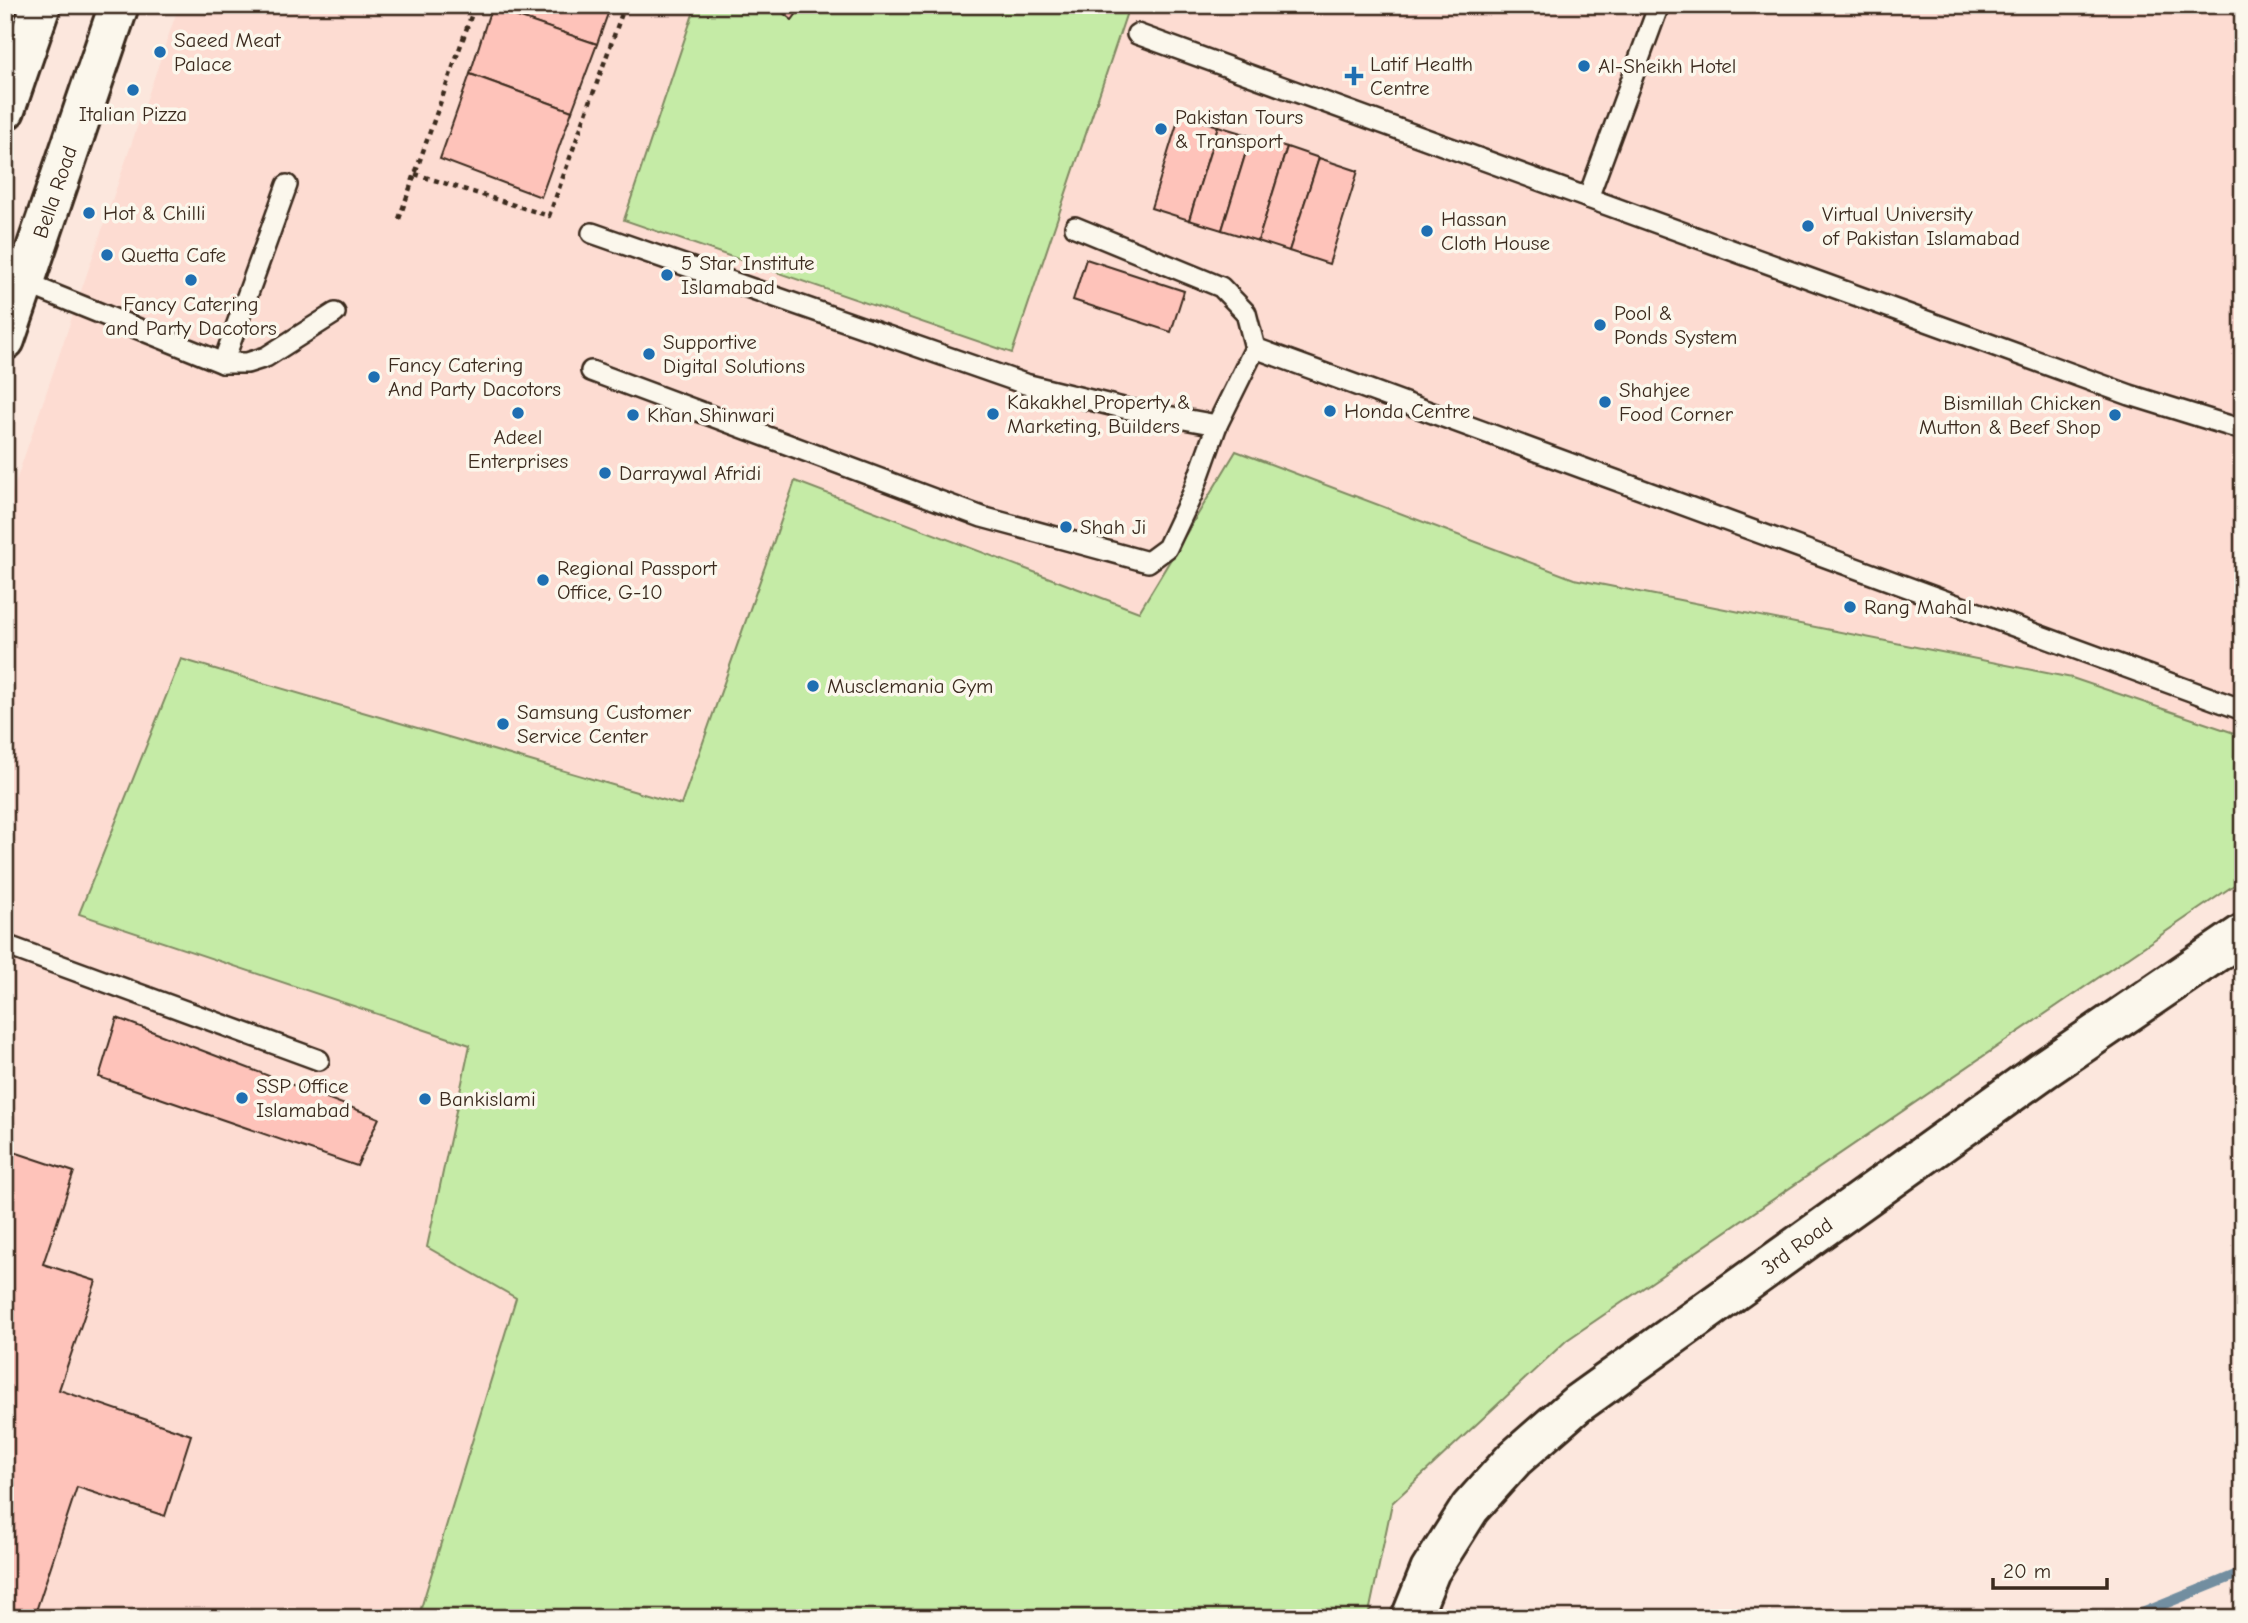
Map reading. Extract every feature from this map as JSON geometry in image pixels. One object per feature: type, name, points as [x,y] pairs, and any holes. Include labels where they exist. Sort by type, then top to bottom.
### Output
[{"type":"street","points":[[5,110],[41,5]]},
{"type":"street","name":"Bella Road","points":[[5,340],[119,5]]},
{"type":"street","name":"3rd Road","points":[[1411,1618],[1430,1571],[1470,1508],[1514,1459],[1577,1404],[2043,1070],[2243,934]]},
{"type":"lane","points":[[1588,198],[1659,5]]},
{"type":"lane","points":[[1137,34],[2130,395],[2243,430]]},
{"type":"lane","points":[[223,363],[288,185]]},
{"type":"lane","points":[[590,371],[982,517],[1148,562],[1167,548],[1192,495],[1217,425],[1255,348],[1246,313],[1221,286],[1075,227]]},
{"type":"lane","points":[[592,233],[1025,384],[1123,408],[1217,425]]},
{"type":"lane","points":[[24,283],[223,363],[247,363],[266,356],[335,313]]},
{"type":"lane","points":[[1255,348],[2243,710]]},
{"type":"lane","points":[[5,945],[319,1060]]},
{"type":"path","points":[[399,219],[475,5]]},
{"type":"path","points":[[415,174],[549,216],[625,5]]},
{"type":"shaded area","points":[[179,5],[2243,5],[2243,824],[1533,1307],[1310,1618],[5,1618],[5,513]]},
{"type":"green space","points":[[696,5],[1117,5],[1128,9],[1012,353],[624,220]]},
{"type":"green space","points":[[1236,451],[1574,579],[2072,678],[2243,736],[2243,879],[1567,1340],[1392,1503],[1368,1618],[418,1618],[516,1298],[427,1247],[470,1045],[79,914],[181,659],[681,805],[795,481],[1139,612]]},
{"type":"building","points":[[492,5],[611,5],[597,44],[491,8]]},
{"type":"building","points":[[773,5],[803,5],[792,20]]},
{"type":"building","points":[[491,8],[597,44],[572,111],[470,74]]},
{"type":"building","points":[[470,74],[572,111],[541,197],[440,159]]},
{"type":"building","points":[[1180,114],[1218,126],[1189,220],[1151,208]]},
{"type":"building","points":[[1218,126],[1251,136],[1222,230],[1189,220]]},
{"type":"building","points":[[1251,136],[1287,147],[1258,241],[1222,230]]},
{"type":"building","points":[[1287,147],[1319,158],[1289,251],[1258,241]]},
{"type":"building","points":[[1319,158],[1358,171],[1329,264],[1289,251]]},
{"type":"building","points":[[1086,259],[1184,291],[1171,332],[1073,300]]},
{"type":"building","name":"SSP Office Islamabad","points":[[117,1018],[379,1118],[357,1166],[99,1077]]},
{"type":"building","points":[[5,1149],[74,1172],[43,1264],[96,1281],[59,1390],[191,1435],[165,1516],[77,1487],[36,1611],[57,1618],[5,1618]]},
{"type":"waterway","points":[[2130,1618],[2243,1572]]},
{"type":"place","name":"Saeed Meat Palace","points":[[160,52]]},
{"type":"place","name":"Al-Sheikh Hotel","points":[[1584,66]]},
{"type":"place","name":"Latif Health Centre","points":[[1354,76]]},
{"type":"place","name":"Italian Pizza","points":[[133,90]]},
{"type":"place","name":"Pakistan Tours & Transport","points":[[1161,129]]},
{"type":"place","name":"Hot & Chilli","points":[[89,213]]},
{"type":"place","name":"Virtual University of Pakistan Islamabad","points":[[1808,226]]},
{"type":"place","name":"Hassan Cloth House","points":[[1427,231]]},
{"type":"place","name":"Quetta Cafe","points":[[107,255]]},
{"type":"place","name":"5 Star Institute Islamabad","points":[[667,275]]},
{"type":"place","name":"Fancy Catering and Party Dacotors","points":[[191,280]]},
{"type":"place","name":"Pool & Ponds System","points":[[1600,325]]},
{"type":"place","name":"Supportive Digital Solutions","points":[[649,354]]},
{"type":"place","name":"Fancy Catering And Party Dacotors","points":[[374,377]]},
{"type":"place","name":"Shahjee Food Corner","points":[[1605,402]]},
{"type":"place","name":"Honda Centre","points":[[1330,411]]},
{"type":"place","name":"Adeel Enterprises","points":[[518,413]]},
{"type":"place","name":"Kakakhel Property & Marketing, Builders","points":[[993,414]]},
{"type":"place","name":"Khan Shinwari","points":[[633,415]]},
{"type":"place","name":"Bismillah Chicken Mutton & Beef Shop","points":[[2115,415]]},
{"type":"place","name":"Darraywal Afridi","points":[[605,473]]},
{"type":"place","name":"Shah Ji","points":[[1066,527]]},
{"type":"place","name":"Regional Passport Office, G-10","points":[[543,580]]},
{"type":"place","name":"Rang Mahal","points":[[1850,607]]},
{"type":"place","name":"Musclemania Gym","points":[[813,686]]},
{"type":"place","name":"Samsung Customer Service Center","points":[[503,724]]},
{"type":"place","name":"SSP Office Islamabad","points":[[242,1098]]},
{"type":"place","name":"Bankislami","points":[[425,1099]]}]
